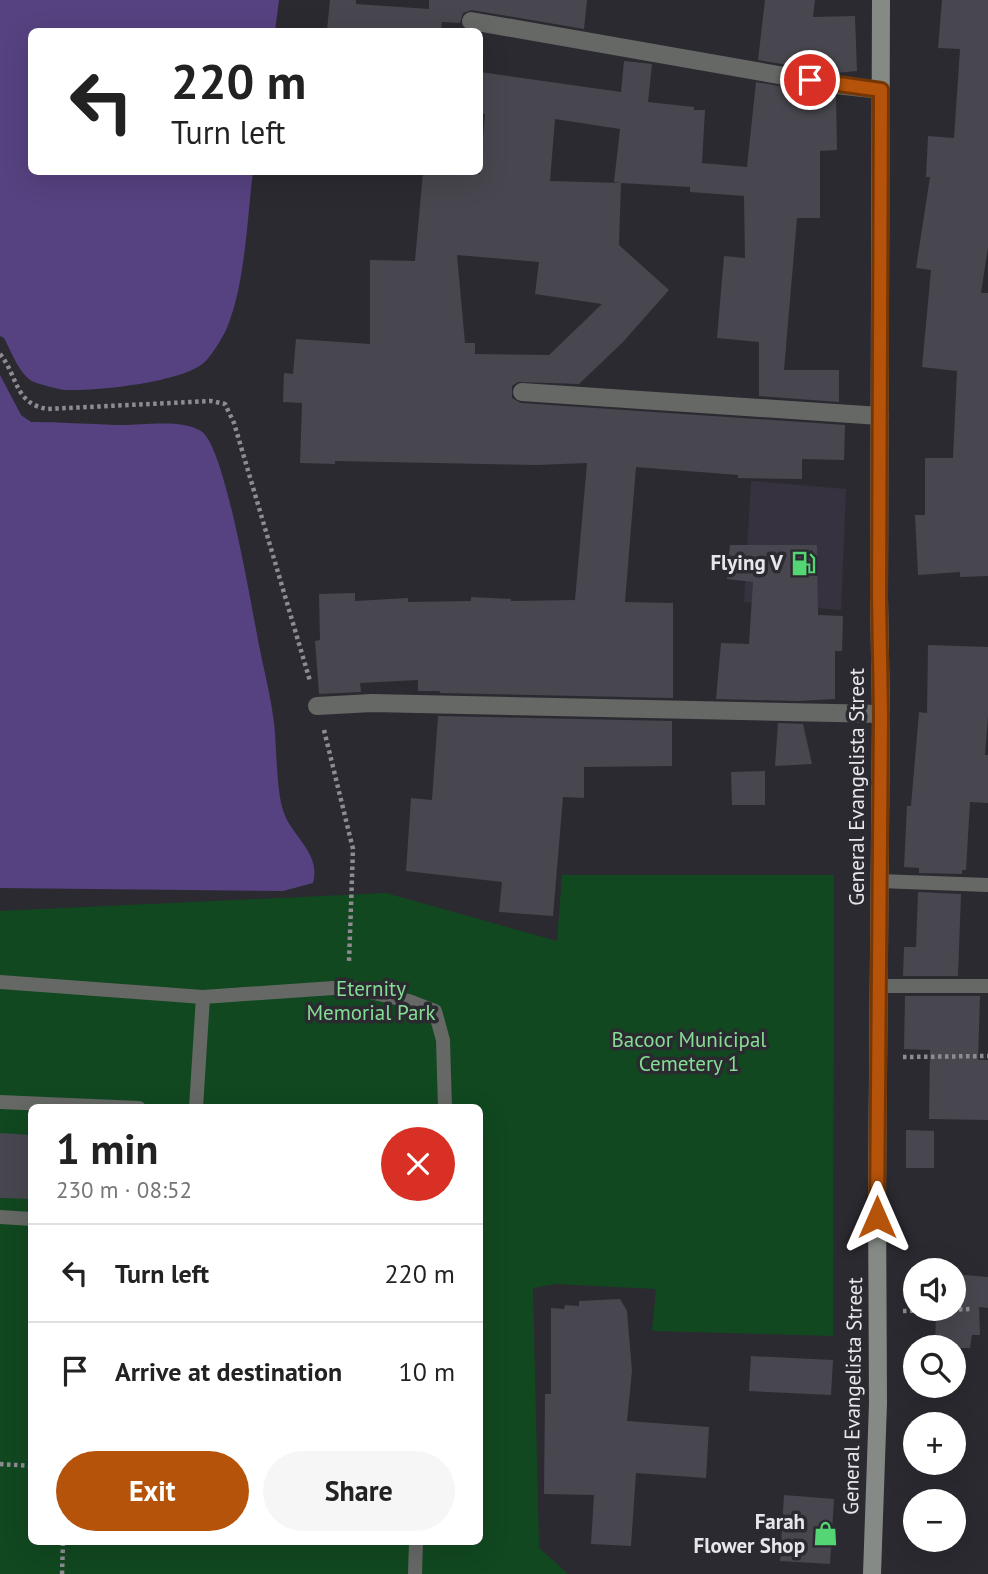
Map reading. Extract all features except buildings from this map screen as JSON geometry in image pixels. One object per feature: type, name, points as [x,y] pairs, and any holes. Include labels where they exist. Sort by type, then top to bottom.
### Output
[{"type":"main road","name":"General Evangelista Street","points":[[873,1574],[878,1403],[881,0]]},
{"type":"street","points":[[471,21],[836,85],[881,90]]},
{"type":"street","points":[[522,392],[880,416]]},
{"type":"street","points":[[317,706],[372,703],[881,715]]},
{"type":"lane","points":[[879,881],[988,885]]},
{"type":"lane","points":[[0,982],[203,997],[348,988],[409,1001],[435,1011],[443,1040],[445,1104]]},
{"type":"lane","points":[[878,986],[988,986]]},
{"type":"lane","points":[[195,1104],[203,997]]},
{"type":"lane","points":[[0,1102],[46,1104]]},
{"type":"lane","points":[[0,1217],[28,1219]]},
{"type":"lane","points":[[415,1574],[416,1545]]},
{"type":"path","points":[[0,355],[25,399],[34,407],[47,410],[211,401],[225,404],[234,424],[317,706],[353,849],[354,882],[348,988]]},
{"type":"path","points":[[878,1057],[988,1056]]},
{"type":"path","points":[[877,1312],[973,1309]]},
{"type":"path","points":[[0,1464],[28,1466]]},
{"type":"path","points":[[62,1574],[63,1545]]},
{"type":"shaded area","points":[[0,0],[279,0],[275,28],[28,28],[28,175],[253,175],[241,274],[232,313],[218,344],[201,365],[173,377],[135,385],[61,389],[29,379],[16,363],[4,338],[0,336]]},
{"type":"shaded area","points":[[0,375],[21,415],[31,422],[182,425],[201,431],[210,443],[219,465],[236,530],[269,694],[281,804],[288,822],[310,854],[314,872],[313,883],[283,891],[0,888]]},
{"type":"shaded area","points":[[751,481],[846,489],[841,610],[744,602]]},
{"type":"green space","points":[[562,875],[834,875],[833,1336],[652,1331],[656,1289],[555,1284],[533,1288],[539,1548],[568,1574],[0,1574],[0,911],[386,893],[557,941]]},
{"type":"place","name":"Flying V","points":[[803,563]]},
{"type":"place","name":"Farah Flower Shop","points":[[825,1534]]},
{"type":"route","points":[[810,80],[881,90],[881,715],[877,1217]]},
{"type":"park label","name":"Eternity Memorial Park","points":[[371,1001]]},
{"type":"park label","name":"Bacoor Municipal Cemetery 1","points":[[689,1052]]}]
